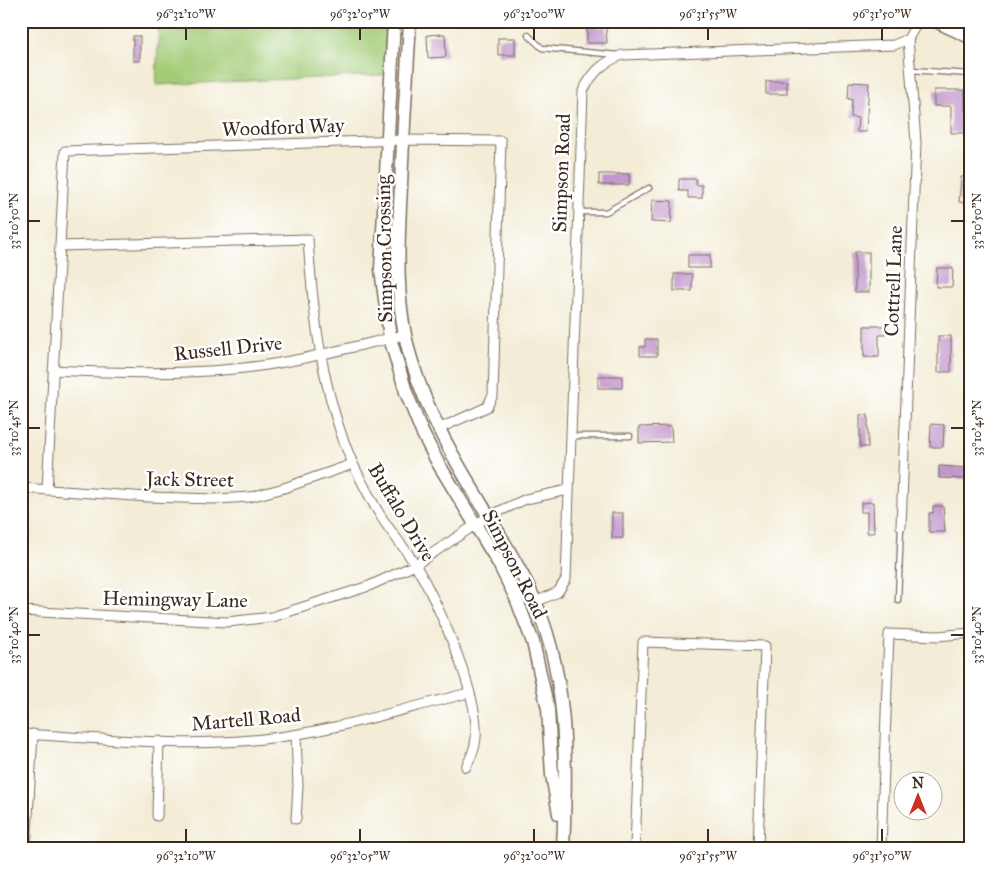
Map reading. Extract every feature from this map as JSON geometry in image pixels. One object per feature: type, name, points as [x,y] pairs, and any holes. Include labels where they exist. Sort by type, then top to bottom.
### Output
[{"type":"highway","points":[[940,21],[970,35]]},
{"type":"street","name":"Simpson Road","points":[[394,21],[381,269],[390,338],[406,392],[422,432],[516,598],[541,668],[548,709],[552,775],[563,843]]},
{"type":"street","name":"Simpson Crossing","points":[[410,21],[399,229],[400,298],[404,335],[412,364],[438,429],[487,517]]},
{"type":"street","points":[[908,39],[918,21]]},
{"type":"street","name":"Simpson Road","points":[[534,602],[558,592],[566,579],[569,436],[583,91],[592,74],[607,62],[622,55],[894,45],[908,39]]},
{"type":"street","name":"Cottrell Lane","points":[[901,526],[916,142],[908,39]]},
{"type":"street","name":"Woodford Way","points":[[60,246],[65,151],[387,140],[501,141],[493,395],[487,407],[438,429]]},
{"type":"street","name":"Buffalo Drive","points":[[60,246],[308,239],[311,296],[319,354],[334,411],[353,464],[382,518],[415,565],[457,654],[469,693],[476,737],[473,752],[466,767]]},
{"type":"street","points":[[47,490],[60,246]]},
{"type":"street","name":"Russell Drive","points":[[53,370],[182,373],[245,368],[404,335]]},
{"type":"street","name":"Jack Street","points":[[21,488],[177,498],[216,499],[250,497],[284,488],[353,464]]},
{"type":"street","name":"Hemingway Lane","points":[[21,611],[227,622],[272,617],[369,586],[415,565],[487,517],[526,499],[568,490]]},
{"type":"street","name":"Simpson Road","points":[[487,517],[529,589],[554,662],[560,692],[565,736],[566,775],[563,843]]},
{"type":"street","points":[[881,848],[889,634],[938,636],[970,633]]},
{"type":"street","points":[[635,848],[643,642],[765,646],[758,848]]},
{"type":"street","name":"Martell Road","points":[[21,734],[219,742],[296,735],[469,693]]},
{"type":"street","points":[[26,848],[33,734]]},
{"type":"street","points":[[296,735],[298,770],[296,819]]},
{"type":"street","points":[[157,816],[159,741]]},
{"type":"lane","points":[[66,21],[82,21]]},
{"type":"lane","points":[[528,35],[542,48],[622,55]]},
{"type":"lane","points":[[911,70],[970,74]]},
{"type":"lane","points":[[578,212],[606,212],[649,188]]},
{"type":"lane","points":[[569,436],[630,436]]},
{"type":"lane","points":[[898,600],[901,526]]},
{"type":"green space","points":[[159,21],[386,21],[384,75],[156,85]]},
{"type":"building","points":[[587,27],[606,27],[607,43],[587,43]]},
{"type":"building","points":[[445,34],[446,57],[428,58],[427,35]]},
{"type":"building","points":[[133,36],[140,36],[140,61],[133,61]]},
{"type":"building","points":[[498,38],[515,38],[515,55],[498,55]]},
{"type":"building","points":[[766,81],[787,81],[787,94],[766,94]]},
{"type":"building","points":[[849,82],[869,83],[866,132],[857,132],[858,118],[851,117],[852,99],[848,99]]},
{"type":"building","points":[[934,90],[965,90],[965,110],[970,112],[970,133],[951,133],[951,106],[934,106]]},
{"type":"building","points":[[599,174],[629,174],[629,185],[599,185]]},
{"type":"building","points":[[961,177],[970,177],[970,203],[959,202]]},
{"type":"building","points":[[679,179],[696,179],[696,185],[702,185],[702,198],[688,198],[688,191],[679,191]]},
{"type":"building","points":[[652,200],[672,201],[671,223],[651,222]]},
{"type":"building","points":[[855,252],[869,252],[869,292],[855,292]]},
{"type":"building","points":[[688,255],[710,255],[710,268],[688,268]]},
{"type":"building","points":[[937,268],[953,268],[952,287],[936,287]]},
{"type":"building","points":[[674,274],[692,274],[692,291],[674,291]]},
{"type":"building","points":[[864,326],[885,326],[885,335],[879,335],[879,357],[864,357]]},
{"type":"building","points":[[938,336],[951,336],[951,372],[938,372]]},
{"type":"building","points":[[645,339],[657,339],[657,356],[640,356],[640,347],[645,347]]},
{"type":"building","points":[[598,376],[622,376],[622,388],[598,388]]},
{"type":"building","points":[[860,415],[868,415],[868,447],[860,447]]},
{"type":"building","points":[[931,424],[944,425],[943,447],[930,447]]},
{"type":"building","points":[[671,426],[672,442],[639,443],[639,427]]},
{"type":"building","points":[[939,466],[967,468],[966,479],[939,478]]},
{"type":"building","points":[[873,502],[874,533],[867,533],[867,512],[861,512],[861,503]]},
{"type":"building","points":[[933,506],[943,506],[945,532],[929,532],[929,513],[933,513]]},
{"type":"building","points":[[612,513],[623,513],[623,538],[612,538]]}]
